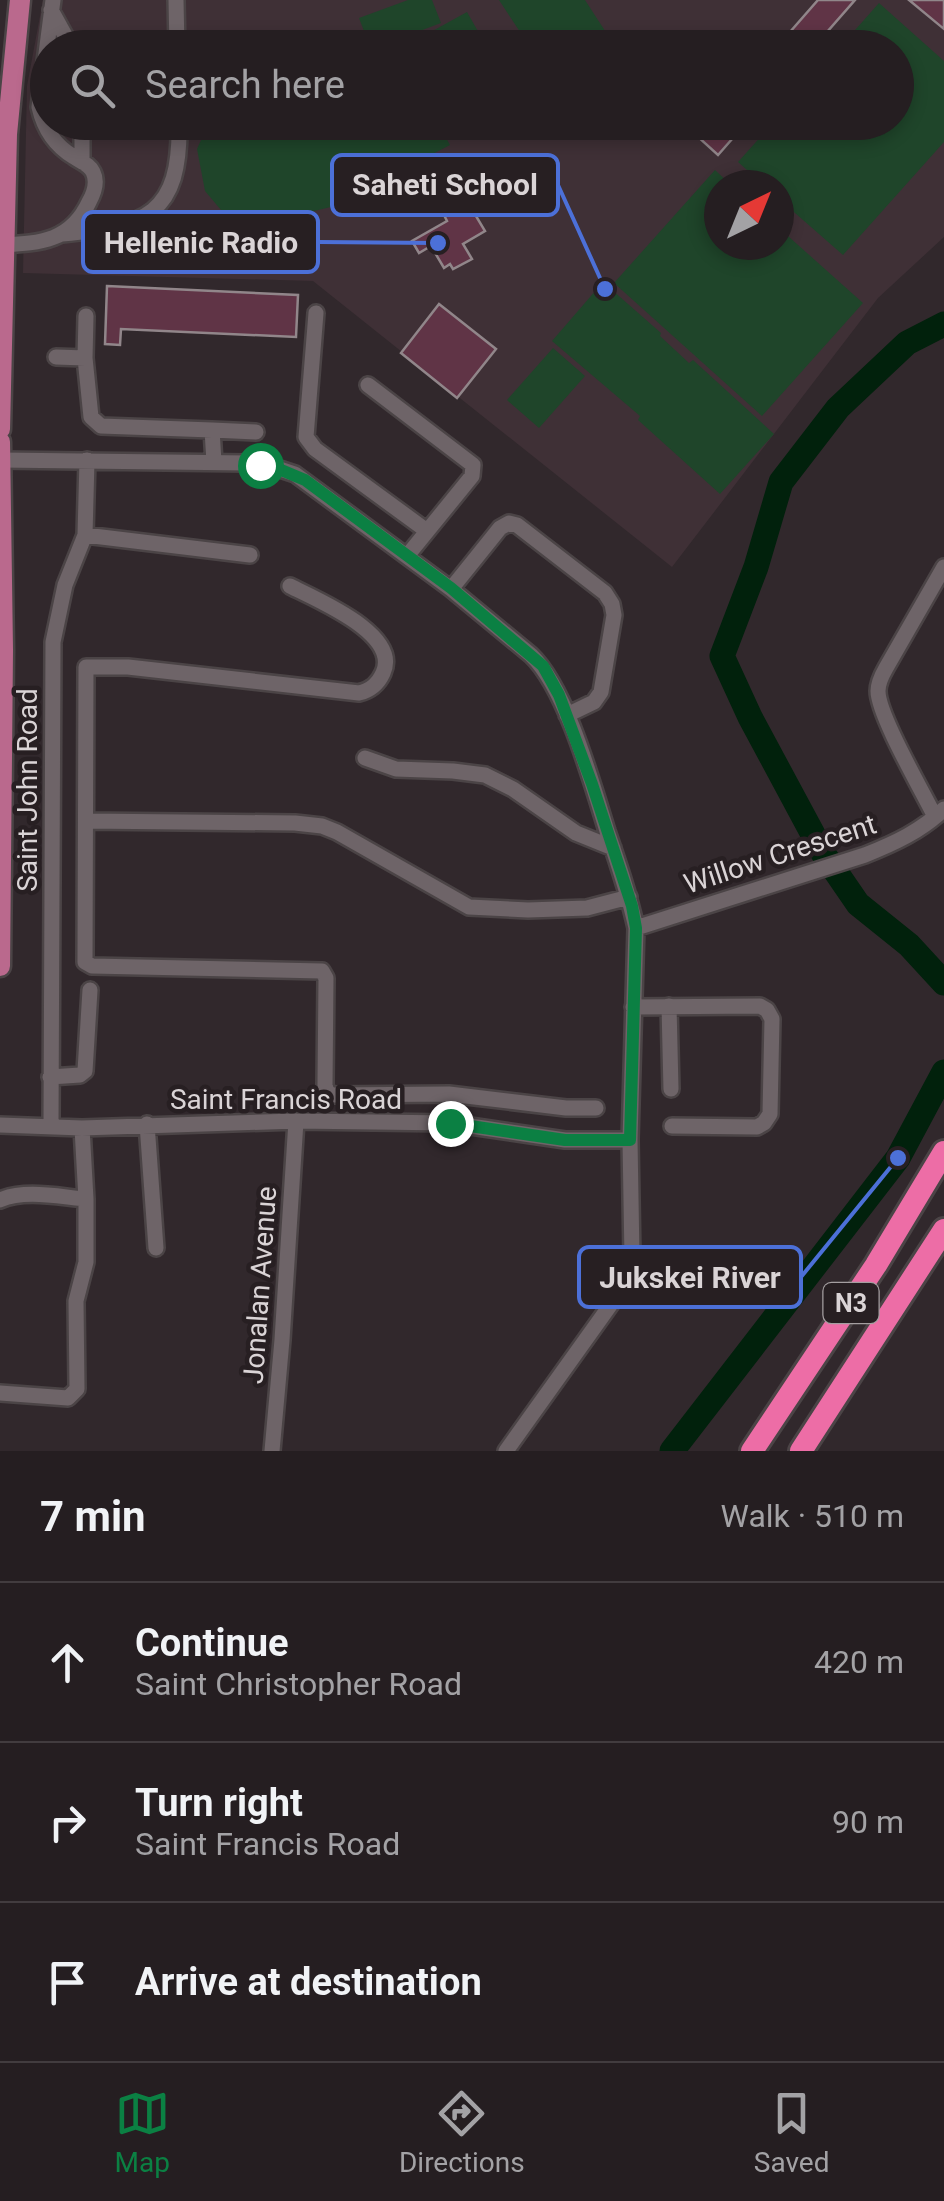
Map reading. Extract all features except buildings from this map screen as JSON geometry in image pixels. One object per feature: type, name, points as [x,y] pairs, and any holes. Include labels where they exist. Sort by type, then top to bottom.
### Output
[{"type":"highway","name":"N3","points":[[752,1451],[876,1265],[944,1152]]},
{"type":"highway","name":"N3","points":[[801,1451],[944,1230]]},
{"type":"main road","points":[[0,429],[7,134],[20,0]]},
{"type":"main road","points":[[0,442],[0,966]]},
{"type":"street","points":[[176,0],[177,30]]},
{"type":"street","points":[[52,5],[64,30]]},
{"type":"street","points":[[49,30],[52,5]]},
{"type":"street","points":[[53,140],[94,175],[94,191],[83,215],[61,234]]},
{"type":"street","points":[[82,140],[82,162]]},
{"type":"street","points":[[3,245],[35,244],[61,234],[97,231],[153,213],[175,176],[180,140]]},
{"type":"street","points":[[316,313],[306,437],[316,449],[426,532]]},
{"type":"street","points":[[86,316],[85,358],[92,417],[100,426],[256,432]]},
{"type":"street","points":[[56,357],[85,358]]},
{"type":"street","points":[[368,386],[473,465],[472,476],[407,556]]},
{"type":"street","points":[[212,430],[214,462]]},
{"type":"street","points":[[0,460],[247,463],[295,474],[451,588],[543,666],[559,695],[636,928],[630,1140],[632,1258],[626,1280],[506,1451]]},
{"type":"street","name":"Saint John Road","points":[[51,1126],[53,642],[62,598],[86,535],[88,460]]},
{"type":"street","points":[[451,588],[508,523],[518,526],[605,593],[614,615],[601,692],[594,702],[566,715]]},
{"type":"street","points":[[86,535],[250,555]]},
{"type":"street","name":"Willow Crescent","points":[[636,928],[865,855],[902,840],[940,813],[889,725],[878,694],[886,668],[944,566]]},
{"type":"street","points":[[53,664],[128,667],[359,693],[374,687],[386,664],[383,647],[363,627],[290,586]]},
{"type":"street","points":[[86,667],[88,965],[319,970],[326,978],[325,1084],[329,1094],[336,1096],[449,1094],[596,1108]]},
{"type":"street","points":[[365,758],[396,769],[485,775],[512,788],[561,824],[612,848]]},
{"type":"street","points":[[86,821],[322,826],[469,907],[587,908],[628,897]]},
{"type":"street","points":[[50,1076],[80,1075],[85,1070],[90,990]]},
{"type":"street","points":[[633,1006],[760,1006],[768,1010],[772,1019],[770,1114],[764,1123],[757,1127],[672,1126]]},
{"type":"street","points":[[669,1006],[670,1089]]},
{"type":"street","points":[[565,1140],[566,1108]]},
{"type":"street","name":"Saint Francis Road","points":[[0,1125],[82,1128],[296,1121],[450,1123],[565,1140],[630,1140]]},
{"type":"street","name":"Jonalan Avenue","points":[[272,1451],[296,1121]]},
{"type":"street","points":[[147,1124],[156,1248]]},
{"type":"street","points":[[0,1393],[68,1398],[77,1389],[76,1301],[86,1262],[82,1128]]},
{"type":"street","points":[[0,1200],[22,1195],[86,1199]]},
{"type":"shaded area","points":[[43,0],[944,0],[944,237],[878,298],[672,567],[313,281],[23,273],[30,70],[30,140],[914,140],[914,30],[37,30]]},
{"type":"green space","points":[[408,0],[432,0],[441,23],[422,30],[364,30],[359,18]]},
{"type":"green space","points":[[499,0],[585,0],[604,30],[519,30]]},
{"type":"green space","points":[[879,3],[909,30],[855,30]]},
{"type":"green space","points":[[467,12],[477,30],[434,30]]},
{"type":"green space","points":[[914,34],[944,61],[944,142],[843,255],[794,212],[794,170],[747,170],[738,162],[758,140],[914,140]]},
{"type":"green space","points":[[201,140],[447,140],[450,145],[331,207],[237,229],[205,191],[197,149]]},
{"type":"green space","points":[[704,182],[704,260],[794,260],[794,241],[863,303],[762,416],[614,283]]},
{"type":"green space","points":[[603,282],[689,363],[693,360],[774,434],[720,494],[638,420],[640,416],[552,341]]},
{"type":"green space","points":[[553,348],[585,376],[539,428],[507,400]]},
{"type":"waterway","points":[[944,324],[907,343],[838,408],[781,482],[756,567],[722,656],[823,853],[858,904],[909,945],[944,983]]},
{"type":"waterway","points":[[672,1451],[898,1158],[944,1072]]},
{"type":"place","name":"Hellenic Radio","points":[[438,243]]},
{"type":"place","name":"Saheti School","points":[[605,289]]},
{"type":"place","name":"Jukskei River","points":[[898,1158]]},
{"type":"route","points":[[260,465],[305,480],[451,588],[543,666],[559,695],[632,906],[636,928],[630,1140],[543,1138],[450,1123]]}]
